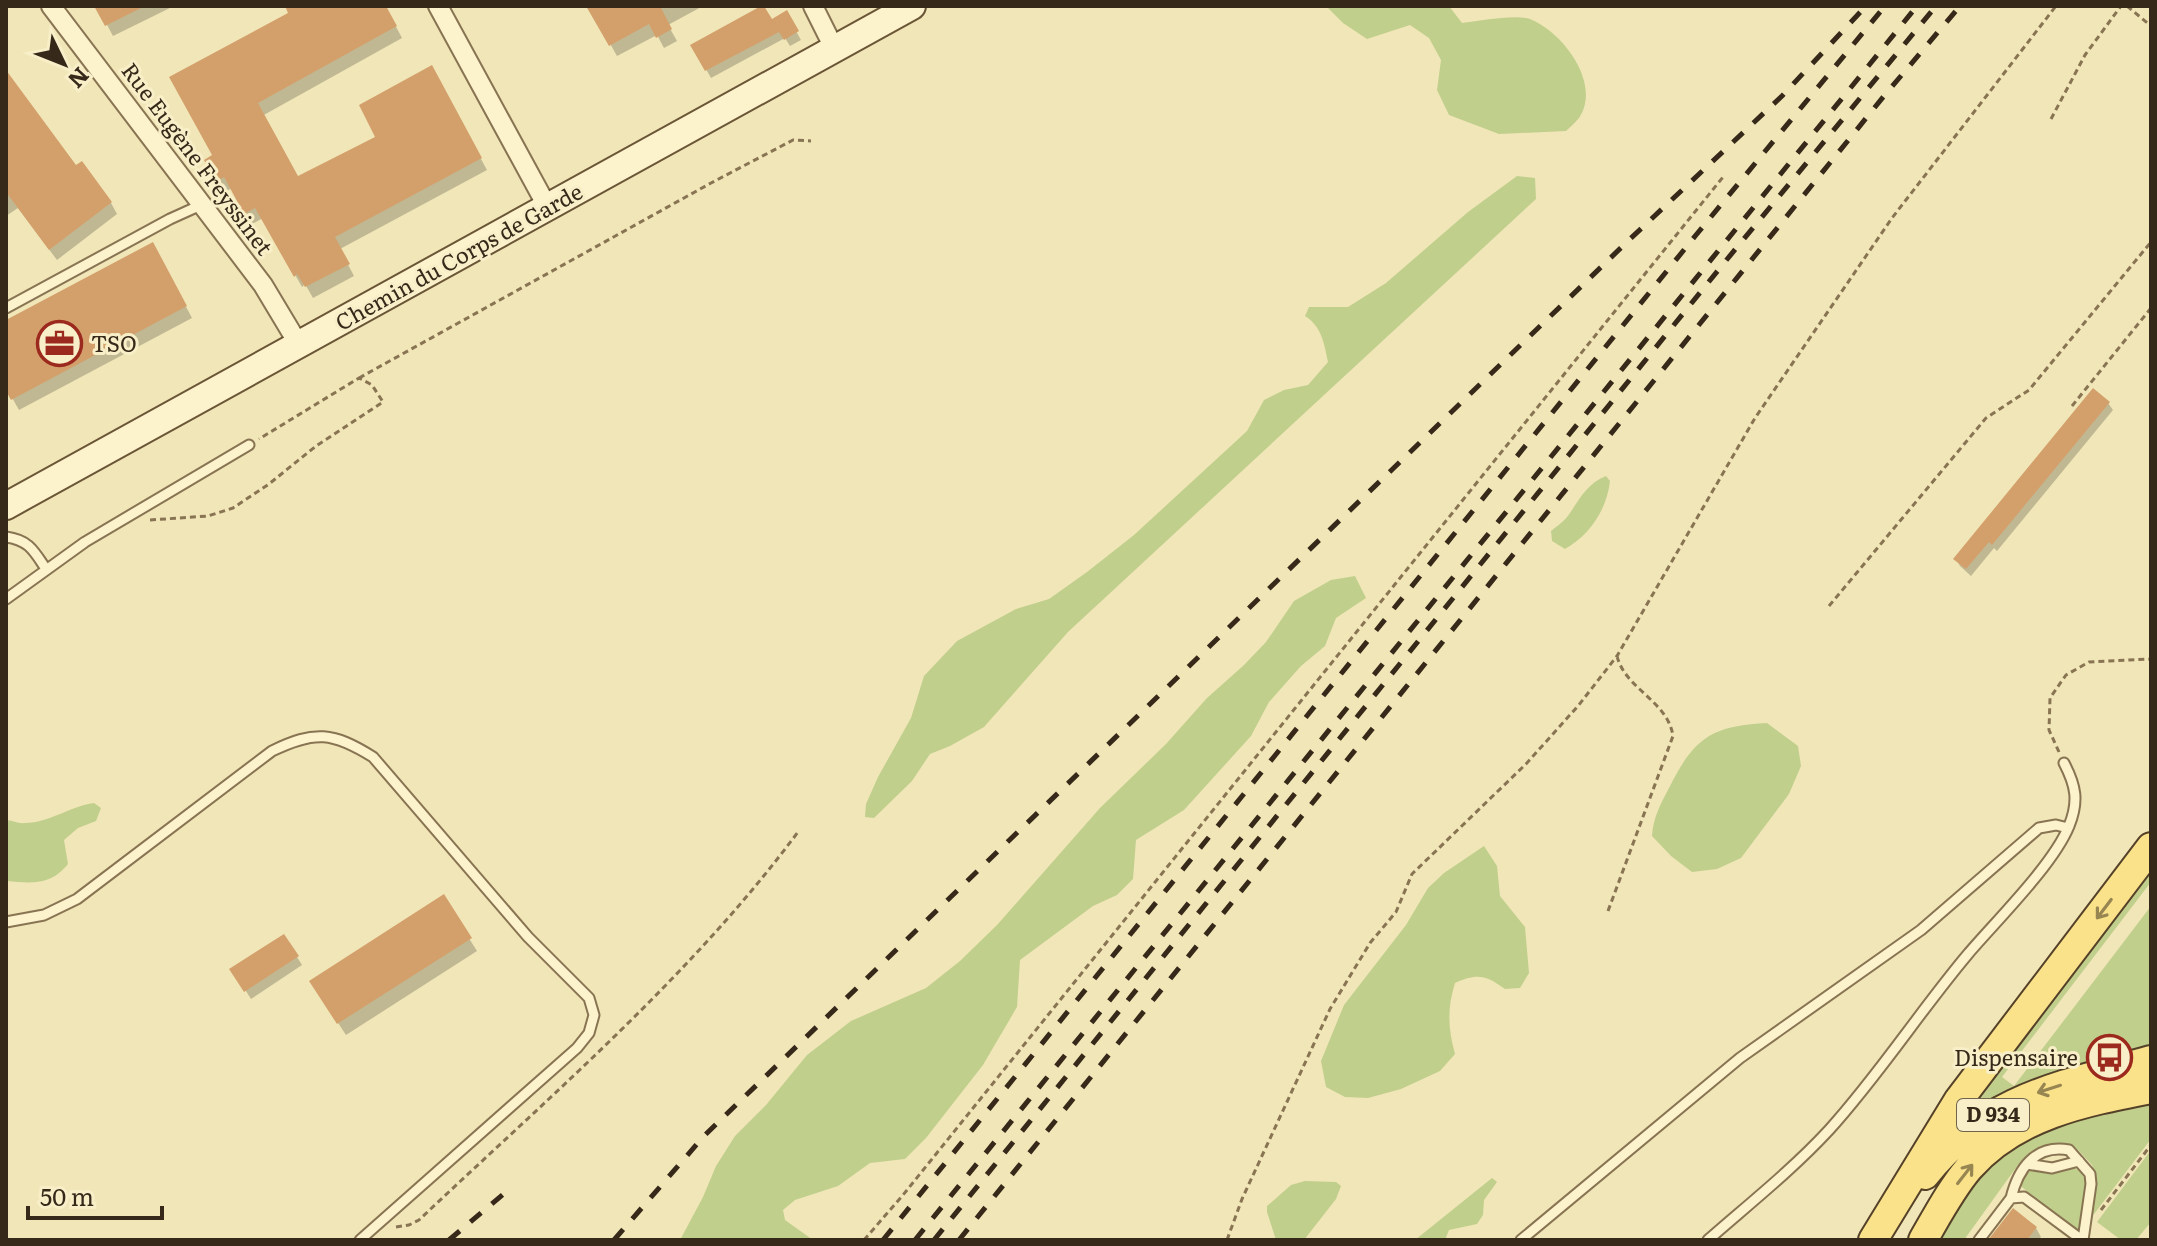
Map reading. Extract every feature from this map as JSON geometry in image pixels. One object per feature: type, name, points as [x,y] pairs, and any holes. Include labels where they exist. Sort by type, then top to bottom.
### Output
[{"type":"main road","name":"D 934","points":[[1873,1240],[1952,1110],[2151,847]]},
{"type":"main road","name":"D 934","points":[[1884,1240],[1928,1170],[1984,1120],[2038,1092],[2151,1060]]},
{"type":"main road","name":"D 934","points":[[1923,1240],[1967,1170],[1985,1151],[2013,1130],[2048,1114],[2151,1089]]},
{"type":"street","name":"Rue Eugène Freyssinet","points":[[51,6],[263,285],[299,345]]},
{"type":"street","points":[[438,6],[548,208]]},
{"type":"street","points":[[813,6],[834,48]]},
{"type":"street","name":"Chemin du Corps de Garde","points":[[6,506],[912,6]]},
{"type":"lane","points":[[6,308],[201,205]]},
{"type":"lane","points":[[6,599],[119,522],[249,445]]},
{"type":"lane","points":[[6,537],[20,539],[31,547],[46,569]]},
{"type":"lane","points":[[6,922],[44,915],[77,899],[272,751],[299,738],[326,735],[350,742],[373,757],[528,937],[589,998],[594,1015],[589,1033],[577,1048],[360,1240]]},
{"type":"lane","points":[[1708,1240],[1798,1162],[1831,1127],[1951,974],[2051,857],[2068,828],[2075,806],[2075,783],[2064,763]]},
{"type":"lane","points":[[1521,1240],[1740,1058],[1921,930],[2039,828],[2056,825],[2068,828]]},
{"type":"lane","points":[[1979,1240],[2011,1198],[2016,1178],[2037,1155],[2069,1150],[2090,1174],[2083,1237],[2024,1197],[2011,1198]]},
{"type":"lane","points":[[2027,1164],[2052,1168],[2079,1161]]},
{"type":"path","points":[[1227,1240],[1242,1199],[1330,1009],[1370,943],[1396,912],[1412,874],[1526,764],[1617,656],[1755,418],[1892,218],[2056,6]]},
{"type":"path","points":[[2051,119],[2085,55],[2121,6]]},
{"type":"path","points":[[2127,6],[2151,26]]},
{"type":"path","points":[[249,445],[359,378],[725,176],[793,140],[811,141]]},
{"type":"path","points":[[864,1240],[1723,177]]},
{"type":"path","points":[[1829,606],[1986,418],[2029,390],[2151,242]]},
{"type":"path","points":[[2072,406],[2151,308]]},
{"type":"path","points":[[119,522],[208,516],[233,508],[316,446],[383,402],[372,385],[359,378]]},
{"type":"path","points":[[1608,911],[1673,736],[1668,719],[1625,674],[1617,656]]},
{"type":"path","points":[[2064,763],[2049,730],[2050,698],[2066,675],[2089,662],[2151,659]]},
{"type":"path","points":[[2083,1237],[2151,1145]]},
{"type":"green space","points":[[1326,6],[1449,6],[1462,23],[1506,18],[1530,19],[1555,35],[1576,61],[1586,90],[1585,105],[1579,118],[1566,131],[1499,134],[1449,115],[1437,90],[1441,60],[1429,38],[1410,25],[1367,39],[1343,23]]},
{"type":"green space","points":[[1517,176],[1535,178],[1536,199],[1068,632],[984,727],[930,754],[912,781],[874,818],[865,817],[866,804],[878,777],[911,718],[924,676],[957,641],[1016,609],[1049,599],[1087,572],[1134,535],[1247,431],[1264,400],[1284,390],[1308,385],[1328,362],[1319,330],[1305,316],[1309,307],[1348,307],[1386,283],[1468,212]]},
{"type":"green space","points":[[1606,476],[1610,481],[1605,501],[1589,529],[1565,549],[1552,541],[1551,531],[1566,518],[1589,487]]},
{"type":"green space","points":[[1355,576],[1366,598],[1336,618],[1325,646],[1301,666],[1269,702],[1251,736],[1184,810],[1136,840],[1133,879],[1117,895],[1093,906],[1020,960],[1017,1007],[983,1065],[926,1138],[905,1159],[870,1163],[838,1186],[795,1200],[783,1210],[785,1220],[813,1240],[680,1240],[716,1166],[735,1136],[766,1105],[807,1055],[851,1021],[926,988],[960,961],[997,925],[1100,808],[1266,642],[1294,601],[1331,580]]},
{"type":"green space","points":[[1767,723],[1798,746],[1801,766],[1789,794],[1741,858],[1717,869],[1692,872],[1652,836],[1663,799],[1687,757],[1706,738],[1732,727]]},
{"type":"green space","points":[[94,803],[101,808],[96,821],[78,828],[64,840],[68,864],[61,871],[40,882],[6,881],[6,820],[34,822]]},
{"type":"green space","points":[[1484,846],[1497,866],[1500,896],[1525,927],[1529,973],[1520,988],[1505,989],[1481,977],[1455,983],[1449,1018],[1455,1054],[1440,1071],[1401,1089],[1368,1098],[1345,1097],[1326,1087],[1321,1061],[1344,1005],[1406,925],[1428,888]]},
{"type":"green space","points":[[2151,856],[2151,882],[2002,1077],[2014,1086],[2151,906],[2151,1048],[2122,1056],[2115,1053],[2103,1056],[2103,1061],[1960,1130],[1957,1110]]},
{"type":"green space","points":[[2151,1097],[2151,1139],[2091,1218],[2096,1181],[2092,1165],[2078,1150],[2058,1145],[2032,1151],[2018,1165],[1964,1240],[1928,1240],[1953,1199],[2013,1137]]},
{"type":"green space","points":[[2151,1150],[2151,1222],[2136,1240],[2121,1240],[2097,1222]]},
{"type":"green space","points":[[2069,1167],[2079,1170],[2087,1182],[2080,1232],[2018,1184],[2033,1170],[2050,1174]]},
{"type":"green space","points":[[1492,1178],[1497,1182],[1484,1200],[1483,1215],[1477,1224],[1449,1230],[1445,1240],[1415,1240]]},
{"type":"green space","points":[[1305,1181],[1336,1182],[1341,1186],[1336,1199],[1304,1240],[1276,1240],[1267,1206],[1291,1185]]},
{"type":"building","points":[[94,6],[145,6],[105,26]]},
{"type":"building","points":[[285,6],[386,6],[397,26],[258,103],[298,176],[375,137],[359,105],[432,65],[482,158],[335,237],[350,264],[305,287],[297,274],[294,277],[255,208],[244,214],[224,177],[216,182],[204,160],[212,155],[169,77],[288,13]]},
{"type":"building","points":[[586,6],[660,6],[672,29],[656,38],[649,24],[609,46]]},
{"type":"building","points":[[761,6],[772,19],[787,10],[799,31],[784,40],[779,32],[705,71],[690,45]]},
{"type":"building","points":[[6,70],[76,165],[82,161],[112,202],[49,250],[6,192]]},
{"type":"building","name":"TSO","points":[[153,242],[187,306],[11,400],[6,391],[6,320]]},
{"type":"building","points":[[2093,388],[2110,402],[1992,545],[1989,542],[1966,569],[1953,559]]},
{"type":"building","points":[[444,894],[472,938],[337,1024],[309,981]]},
{"type":"building","points":[[284,934],[299,956],[244,992],[229,969]]},
{"type":"building","points":[[2013,1208],[2037,1227],[2027,1240],[1988,1240]]},
{"type":"railway","points":[[614,1240],[704,1136],[1629,240],[1782,96],[1866,6]]},
{"type":"railway","points":[[883,1240],[1885,6]]},
{"type":"railway","points":[[915,1240],[1917,6]]},
{"type":"railway","points":[[934,1240],[1724,263],[1936,6]]},
{"type":"railway","points":[[959,1240],[1960,6]]},
{"type":"railway","points":[[449,1240],[513,1186]]},
{"type":"place","name":"TSO","points":[[60,344]]},
{"type":"place","name":"Dispensaire","points":[[2109,1058]]}]
